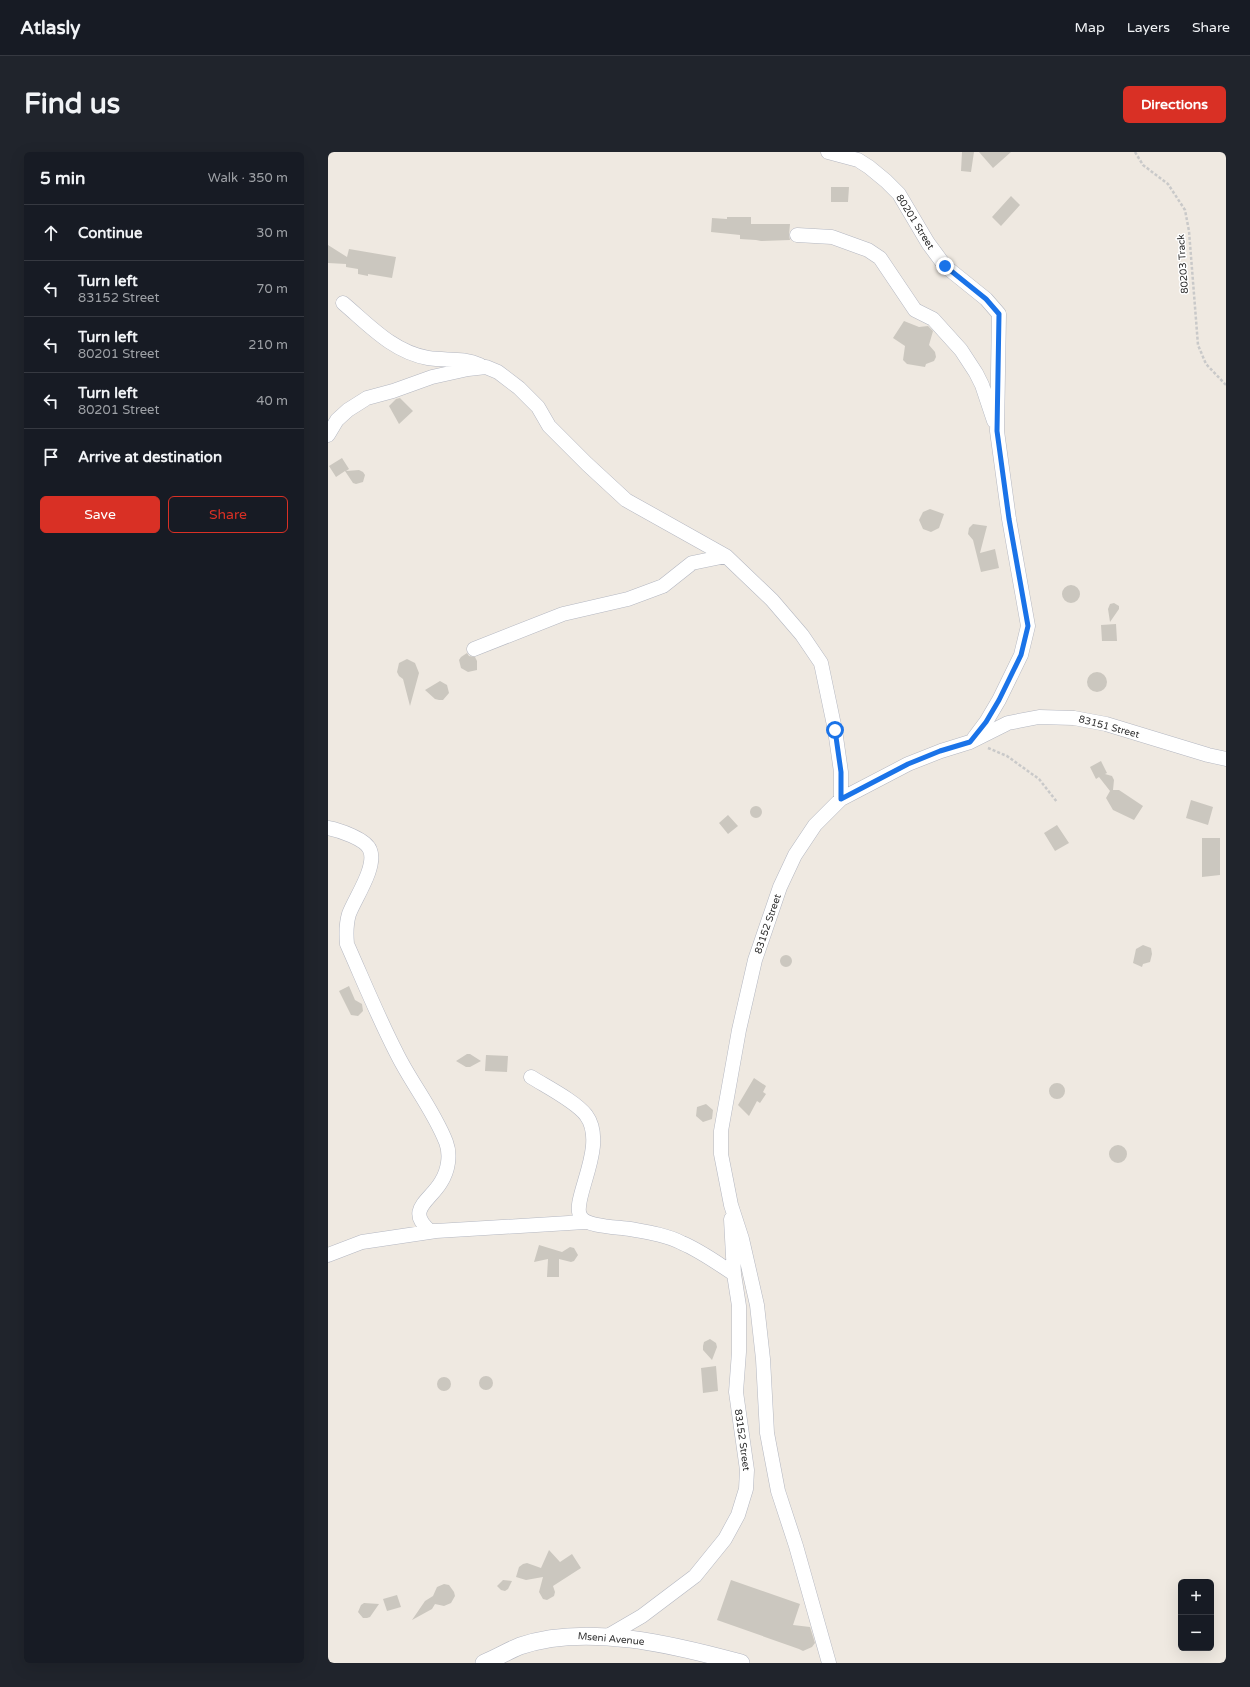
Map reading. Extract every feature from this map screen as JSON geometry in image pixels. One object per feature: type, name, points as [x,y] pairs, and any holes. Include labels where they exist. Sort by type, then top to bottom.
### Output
[{"type":"street","name":"80201 Street","points":[[828,152],[858,160],[870,167],[886,181],[899,194],[928,243],[945,266],[986,299],[999,314],[997,431],[1009,519],[1028,626],[1021,655],[999,700],[986,722],[970,742]]},
{"type":"street","points":[[797,235],[832,237],[868,250],[880,258],[915,310],[932,319],[962,350],[982,385],[997,431]]},
{"type":"street","points":[[343,303],[393,345],[411,353],[428,358],[470,360],[498,372],[519,388],[538,407],[549,426],[626,500],[726,556],[772,600],[802,635],[821,663],[835,730],[841,772],[841,799]]},
{"type":"street","points":[[328,434],[337,420],[348,410],[367,398],[393,391],[432,377],[468,369],[486,367]]},
{"type":"street","points":[[474,649],[563,614],[628,599],[663,586],[692,563],[726,556]]},
{"type":"street","name":"83151 Street","points":[[970,742],[1008,723],[1039,717],[1074,718],[1106,724],[1226,759]]},
{"type":"street","name":"83152 Street","points":[[829,1663],[775,1477],[767,1433],[758,1304],[742,1239],[731,1205],[720,1154],[722,1130],[739,1030],[755,960],[780,887],[795,855],[815,825],[841,799],[908,764],[940,751],[970,742]]},
{"type":"street","points":[[328,828],[360,840],[368,846],[371,851],[372,859],[369,868],[349,914],[345,931],[347,944],[396,1053],[419,1093],[437,1120],[446,1142],[448,1159],[446,1171],[441,1182],[420,1207],[419,1212],[421,1224],[430,1232],[436,1231]]},
{"type":"street","points":[[531,1077],[580,1109],[590,1124],[593,1135],[593,1146],[578,1208],[580,1217],[585,1222]]},
{"type":"street","name":"83152 Street","points":[[606,1637],[642,1616],[696,1576],[725,1539],[738,1515],[746,1489],[747,1470],[736,1392],[739,1352],[739,1306],[734,1274],[731,1205]]},
{"type":"street","points":[[328,1255],[362,1242],[436,1231],[585,1222],[631,1230],[681,1242],[734,1274]]},
{"type":"street","name":"Mseni Avenue","points":[[484,1663],[521,1646],[575,1635],[665,1644],[695,1650],[740,1663]]},
{"type":"path","name":"80203 Track","points":[[1135,152],[1142,165],[1168,184],[1185,210],[1189,231],[1198,345],[1206,364],[1226,385]]},
{"type":"path","points":[[970,742],[1007,756],[1039,779],[1057,802]]},
{"type":"building","points":[[962,152],[974,152],[971,172],[961,171]]},
{"type":"building","points":[[979,152],[1011,152],[993,168]]},
{"type":"building","points":[[831,187],[849,187],[848,202],[831,202]]},
{"type":"building","points":[[1011,196],[1020,205],[1001,226],[992,217]]},
{"type":"building","points":[[727,217],[751,217],[751,224],[790,224],[790,240],[761,241],[740,239],[740,235],[711,232],[712,218],[727,219]]},
{"type":"building","points":[[328,245],[347,257],[349,249],[396,257],[392,278],[358,274],[358,269],[346,267],[346,264],[328,263]]},
{"type":"building","points":[[904,321],[919,327],[928,326],[933,331],[929,345],[935,352],[936,357],[934,361],[926,364],[925,367],[907,364],[903,360],[905,346],[893,338]]},
{"type":"building","points":[[400,398],[413,411],[399,424],[389,406],[396,399]]},
{"type":"building","points":[[342,458],[349,469],[346,471],[359,470],[363,472],[365,475],[363,482],[356,484],[353,483],[345,471],[336,477],[329,466]]},
{"type":"building","points":[[930,509],[944,514],[939,528],[931,532],[923,529],[919,520],[923,512]]},
{"type":"building","points":[[973,524],[987,526],[980,553],[995,549],[999,568],[981,572],[973,540],[968,534],[969,528]]},
{"type":"building","points":[[1071,585],[1077,588],[1080,594],[1077,600],[1071,603],[1065,600],[1062,594],[1065,588]]},
{"type":"building","points":[[1114,603],[1119,606],[1119,609],[1110,622],[1108,609],[1110,604]]},
{"type":"building","points":[[1116,624],[1117,641],[1102,641],[1101,625]]},
{"type":"building","points":[[467,653],[469,656],[475,657],[477,661],[477,670],[468,672],[461,668],[459,660]]},
{"type":"building","points":[[407,659],[415,663],[419,673],[410,706],[403,679],[397,672],[399,663]]},
{"type":"building","points":[[1097,672],[1104,675],[1107,682],[1104,689],[1097,692],[1090,689],[1087,682],[1090,675]]},
{"type":"building","points":[[440,681],[447,685],[449,693],[443,700],[435,699],[425,690]]},
{"type":"building","points":[[1101,761],[1107,773],[1105,774],[1112,776],[1114,780],[1113,790],[1119,790],[1143,806],[1134,820],[1113,810],[1106,798],[1110,791],[1099,777],[1096,779],[1090,767]]},
{"type":"building","points":[[1191,800],[1213,807],[1208,825],[1186,818]]},
{"type":"building","points":[[754,806],[758,806],[762,812],[758,818],[754,818],[750,814],[750,810]]},
{"type":"building","points":[[728,815],[738,826],[728,834],[719,823]]},
{"type":"building","points":[[1057,825],[1069,843],[1055,851],[1044,833]]},
{"type":"building","points":[[1202,838],[1220,838],[1220,875],[1202,877]]},
{"type":"building","points":[[1143,945],[1151,948],[1152,954],[1150,962],[1143,964],[1142,967],[1133,963],[1136,949]]},
{"type":"building","points":[[784,955],[788,955],[792,961],[788,967],[784,967],[780,963],[780,959]]},
{"type":"building","points":[[349,986],[355,1000],[362,1004],[363,1011],[358,1016],[351,1015],[339,991]]},
{"type":"building","points":[[467,1054],[470,1054],[481,1061],[470,1067],[466,1067],[456,1061]]},
{"type":"building","points":[[486,1055],[508,1056],[507,1072],[485,1071]]},
{"type":"building","points":[[754,1078],[766,1086],[763,1092],[766,1094],[760,1103],[757,1101],[749,1116],[738,1105]]},
{"type":"building","points":[[1054,1083],[1060,1083],[1065,1088],[1063,1097],[1060,1099],[1054,1099],[1049,1094],[1049,1088]]},
{"type":"building","points":[[706,1104],[713,1110],[712,1119],[703,1122],[696,1116],[697,1107]]},
{"type":"building","points":[[1118,1145],[1124,1148],[1127,1154],[1124,1160],[1118,1163],[1112,1160],[1109,1154],[1112,1148]]},
{"type":"building","points":[[539,1245],[562,1252],[570,1247],[574,1248],[578,1255],[574,1261],[571,1262],[559,1259],[559,1277],[547,1277],[548,1259],[534,1262]]},
{"type":"building","points":[[710,1339],[716,1343],[717,1347],[712,1360],[703,1350],[704,1342]]},
{"type":"building","points":[[716,1366],[718,1391],[703,1393],[701,1368]]},
{"type":"building","points":[[486,1376],[491,1378],[493,1383],[491,1388],[486,1390],[481,1388],[479,1383],[481,1378]]},
{"type":"building","points":[[441,1377],[447,1377],[451,1381],[451,1387],[447,1391],[441,1391],[437,1387],[437,1381]]},
{"type":"building","points":[[549,1550],[560,1562],[572,1554],[581,1568],[553,1586],[555,1592],[554,1596],[547,1600],[543,1599],[539,1592],[543,1577],[526,1580],[516,1577],[519,1567],[523,1564],[527,1563],[541,1568]]},
{"type":"building","points":[[503,1580],[512,1581],[508,1589],[505,1591],[501,1590],[497,1586]]},
{"type":"building","points":[[731,1580],[800,1604],[793,1625],[810,1627],[815,1643],[812,1647],[803,1651],[717,1620]]},
{"type":"building","points":[[444,1584],[449,1585],[454,1592],[455,1596],[451,1603],[444,1606],[435,1604],[432,1609],[412,1620],[425,1601],[433,1596],[437,1587]]},
{"type":"building","points":[[397,1595],[401,1607],[387,1611],[383,1599]]},
{"type":"building","points":[[364,1603],[379,1604],[370,1617],[367,1618],[363,1618],[358,1612],[361,1605]]},
{"type":"route","points":[[835,730],[841,772],[841,799],[908,764],[940,751],[955,748],[970,742],[986,722],[999,700],[1021,655],[1028,626],[1019,566],[1009,519],[997,431],[999,314],[986,299],[945,266]]}]
